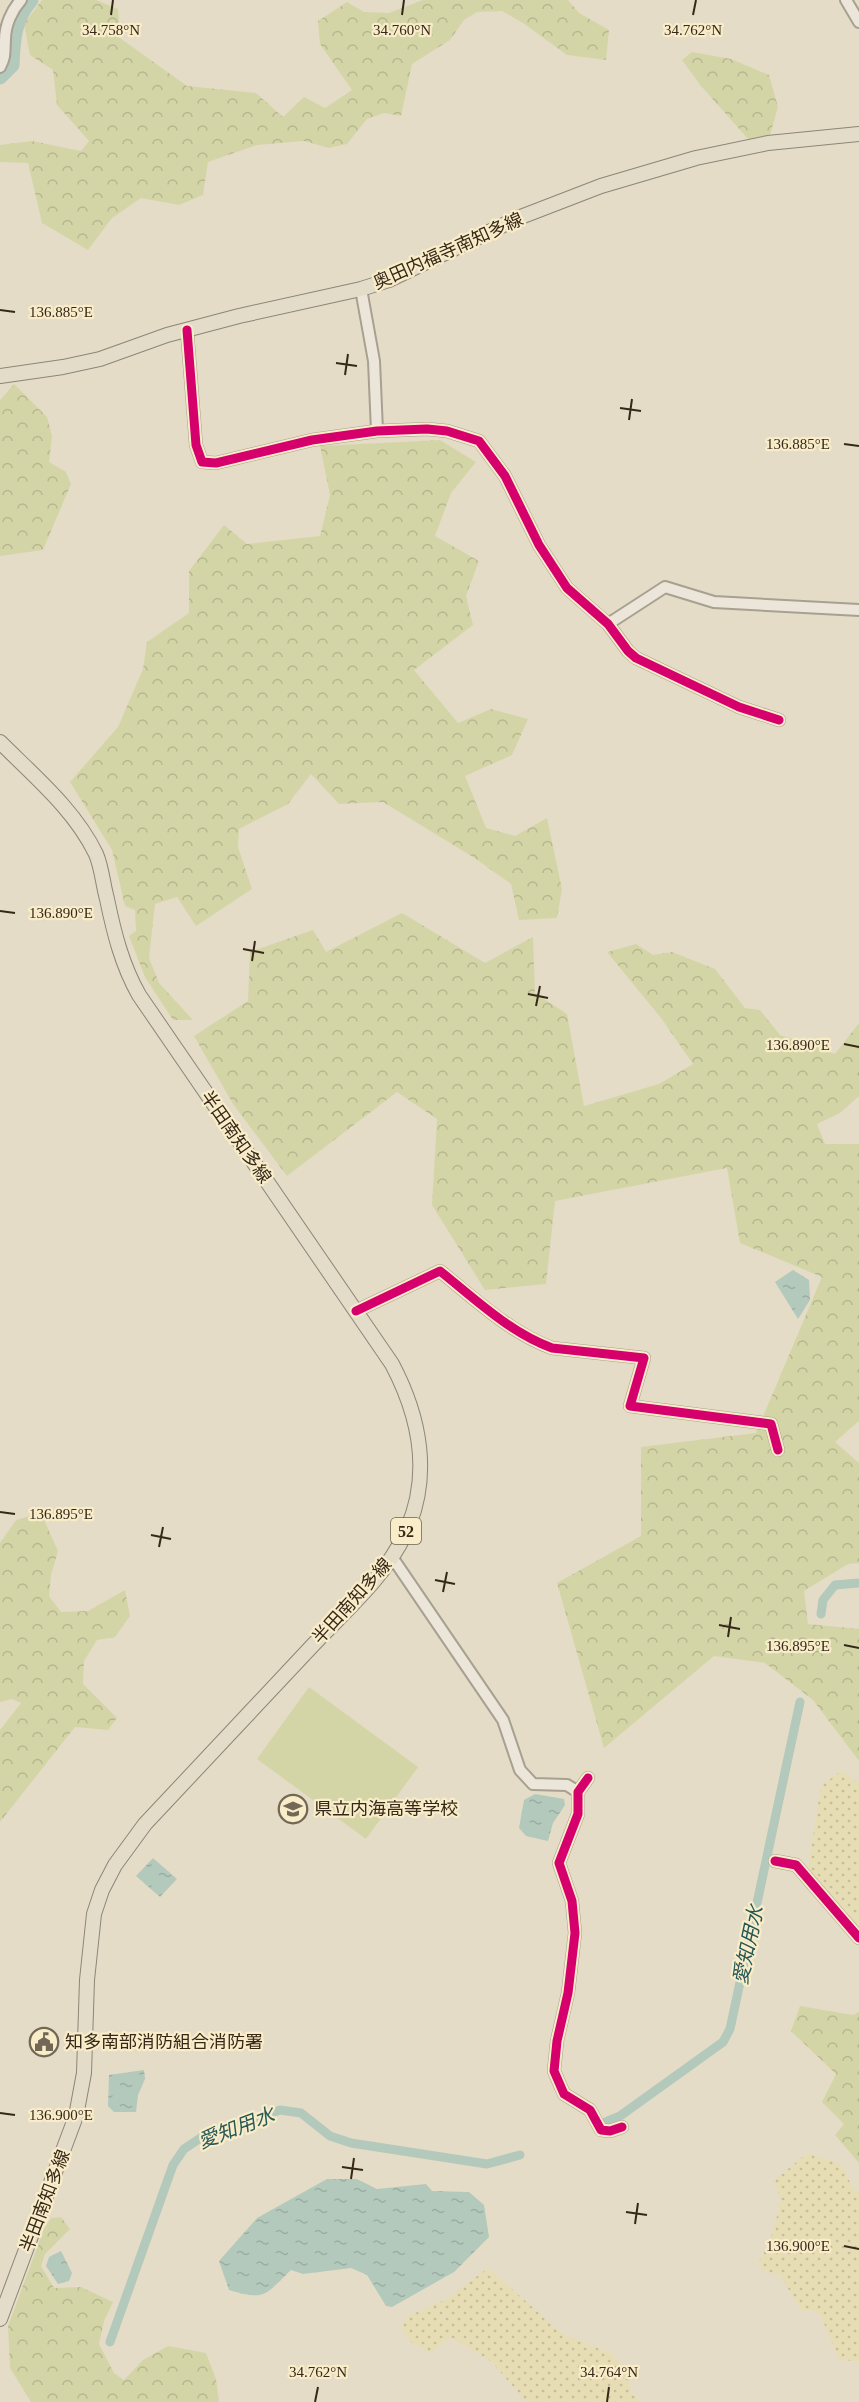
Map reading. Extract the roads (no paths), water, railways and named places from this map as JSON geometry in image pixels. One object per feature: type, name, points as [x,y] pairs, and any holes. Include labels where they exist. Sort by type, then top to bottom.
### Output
[{"type":"main road","name":"奥田内福寺南知多線","points":[[0,376],[43,371],[90,361],[239,316],[361,290],[400,275],[514,220],[601,186],[720,152],[768,143],[859,134]]},
{"type":"main road","name":"半田南知多線","points":[[0,742],[55,797],[83,833],[96,855],[116,940],[127,974],[139,995],[392,1364],[405,1388],[418,1432],[420,1469],[416,1501],[405,1534],[392,1557],[353,1602],[145,1824],[115,1866],[102,1890],[92,1929],[87,1980],[84,2073],[76,2116],[4,2296],[0,2319]]},
{"type":"street","points":[[0,67],[6,57],[5,39],[8,22],[21,0]]},
{"type":"street","points":[[846,0],[859,22]]},
{"type":"street","points":[[361,290],[374,361],[377,431]]},
{"type":"street","points":[[187,330],[196,446],[202,462],[216,463],[312,440],[377,431],[427,429],[447,431],[479,441],[505,477],[538,544],[567,588],[608,624],[628,651],[636,658],[739,707],[779,720]]},
{"type":"street","points":[[608,624],[665,587],[714,602],[859,610]]},
{"type":"street","points":[[356,1311],[440,1271],[519,1333],[538,1343],[552,1348],[644,1358],[630,1406],[771,1424],[778,1450]]},
{"type":"street","points":[[392,1557],[503,1720],[520,1770],[533,1784],[567,1785],[578,1792]]},
{"type":"street","points":[[588,1779],[578,1792],[578,1814],[559,1863],[572,1901],[575,1933],[568,1993],[557,2041],[554,2071],[564,2094],[590,2110],[601,2130],[610,2131],[622,2127]]},
{"type":"street","points":[[775,1861],[796,1865],[859,1938]]},
{"type":"water","points":[[793,1270],[809,1280],[810,1300],[798,1319],[775,1282]]},
{"type":"water","points":[[535,1794],[564,1799],[565,1805],[553,1823],[548,1841],[526,1836],[519,1828],[524,1800]]},
{"type":"water","points":[[153,1858],[177,1879],[160,1897],[136,1876]]},
{"type":"water","points":[[144,2070],[145,2079],[138,2095],[136,2112],[114,2112],[108,2106],[109,2075]]},
{"type":"water","points":[[327,2179],[357,2179],[377,2189],[426,2184],[432,2191],[469,2192],[484,2205],[489,2237],[454,2272],[392,2307],[386,2306],[367,2275],[351,2268],[303,2274],[291,2270],[270,2290],[258,2295],[229,2290],[219,2261],[257,2218]]},
{"type":"water","points":[[61,2251],[72,2273],[69,2281],[58,2284],[46,2266],[49,2257]]},
{"type":"waterway","points":[[0,77],[12,65],[18,23],[31,0]]},
{"type":"waterway","name":"愛知用水","points":[[821,1614],[823,1600],[835,1585],[859,1583]]},
{"type":"waterway","name":"愛知用水","points":[[601,2124],[620,2116],[723,2042],[730,2029],[800,1702]]},
{"type":"waterway","name":"愛知用水","points":[[110,2342],[173,2165],[184,2149],[205,2135],[280,2110],[301,2113],[330,2136],[351,2143],[487,2164],[520,2155]]},
{"type":"place","name":"県立内海高等学校","points":[[293,1809]]},
{"type":"place","name":"知多南部消防組合消防署","points":[[44,2042]]}]
